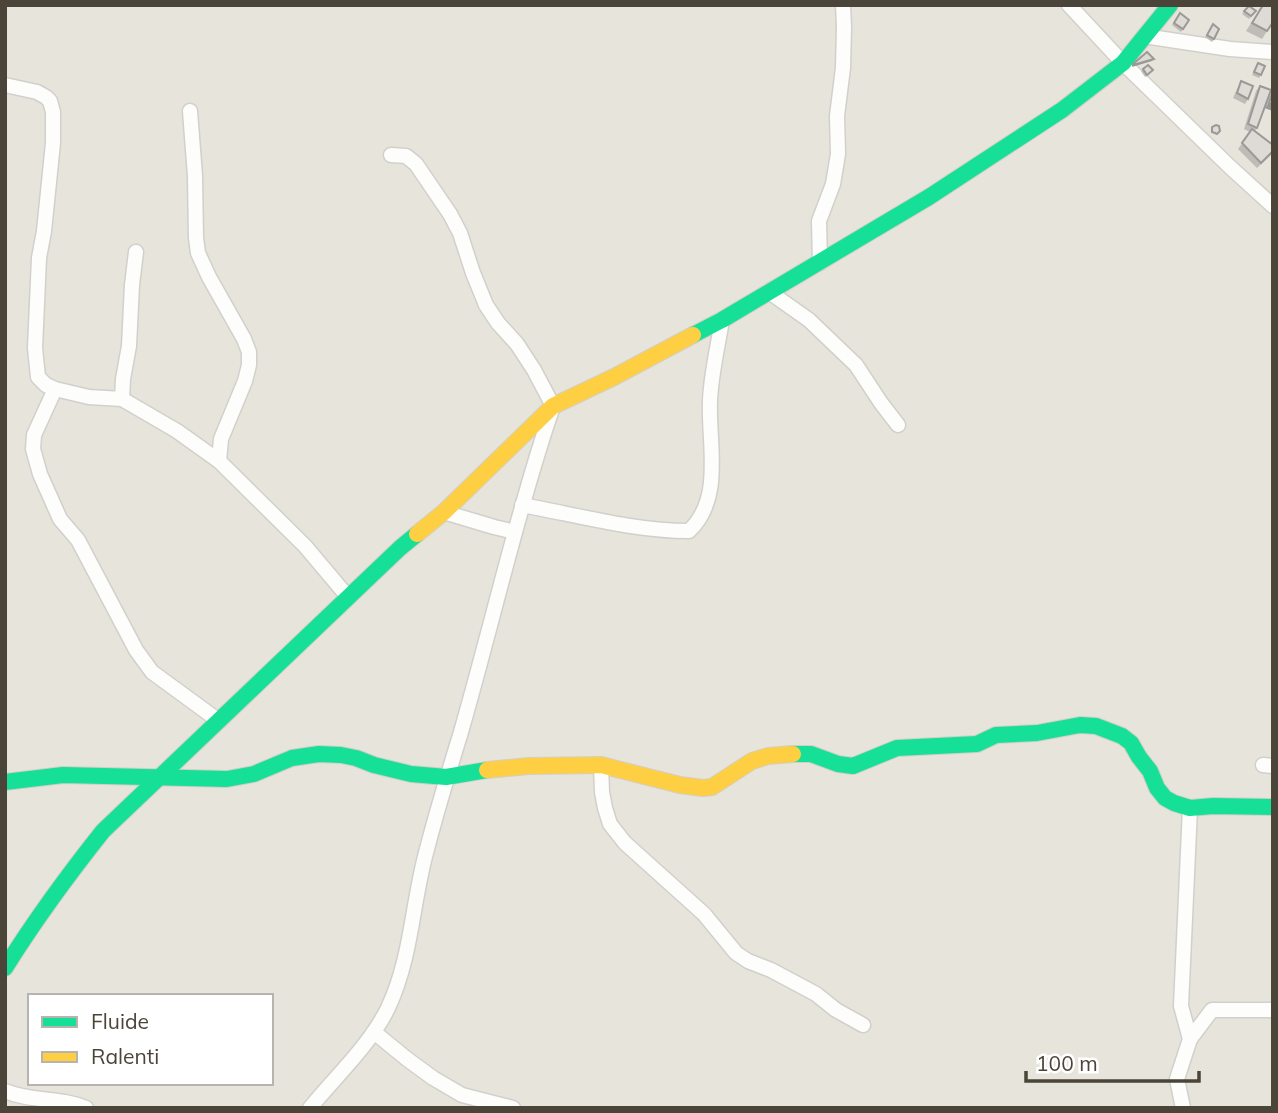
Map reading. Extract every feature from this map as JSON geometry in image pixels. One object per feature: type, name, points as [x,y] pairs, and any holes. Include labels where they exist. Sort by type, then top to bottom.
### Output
[{"type":"street","points":[[820,263],[819,221],[833,184],[838,154],[837,116],[843,68],[843,5]]},
{"type":"street","points":[[1069,5],[1123,62],[1273,206]]},
{"type":"street","points":[[5,968],[26,934],[97,840],[130,804],[400,548],[444,512],[553,406],[722,320],[929,197],[1051,117],[1123,62],[1170,5]]},
{"type":"street","points":[[1144,37],[1273,52]]},
{"type":"street","points":[[5,85],[37,92],[50,101],[53,112],[53,143],[39,258],[36,348],[38,377],[55,388],[89,397],[122,400],[177,431],[219,461],[305,546],[348,597]]},
{"type":"street","points":[[190,111],[198,253],[248,352],[244,381],[221,439],[219,461]]},
{"type":"street","points":[[310,1108],[374,1032],[400,979],[422,866],[553,406],[529,362],[486,305],[472,273],[460,233],[450,214],[416,164],[406,156],[391,155]]},
{"type":"street","points":[[122,400],[136,252]]},
{"type":"street","points":[[771,290],[775,296],[809,320],[856,365],[898,425]]},
{"type":"street","points":[[523,505],[620,523],[689,531],[698,522],[707,505],[711,485],[710,398],[722,320]]},
{"type":"street","points":[[55,388],[32,443],[40,474],[60,519],[78,540],[136,650],[152,672],[219,721]]},
{"type":"street","points":[[444,512],[515,532]]},
{"type":"street","points":[[5,782],[63,775],[227,779],[254,774],[292,758],[319,754],[356,758],[411,774],[446,777],[529,766],[601,765],[680,785],[703,788],[712,787],[752,761],[784,754],[811,754],[838,764],[853,766],[897,748],[977,744],[996,734],[1037,733],[1080,725],[1096,726],[1122,736],[1131,743],[1150,771],[1157,788],[1165,798],[1174,803],[1190,808],[1273,807]]},
{"type":"street","points":[[601,765],[602,792],[610,824],[625,843],[704,914],[736,953],[816,994],[836,1010],[863,1025]]},
{"type":"street","points":[[1190,808],[1181,1006],[1190,1039]]},
{"type":"street","points":[[1182,1108],[1177,1079],[1190,1039],[1212,1010],[1273,1010]]},
{"type":"street","points":[[374,1032],[433,1078],[462,1095],[513,1108]]},
{"type":"street","points":[[5,1091],[86,1108]]},
{"type":"shaded area","points":[[5,5],[1273,5],[1273,1108],[5,1108]]},
{"type":"building","points":[[1263,5],[1273,5],[1273,22],[1267,31],[1252,23]]},
{"type":"building","points":[[1249,6],[1256,11],[1251,16],[1244,11]]},
{"type":"building","points":[[1180,13],[1189,20],[1183,29],[1174,23]]},
{"type":"building","points":[[1213,24],[1219,29],[1214,39],[1207,35]]},
{"type":"building","points":[[1147,52],[1154,59],[1133,65],[1133,64]]},
{"type":"building","points":[[1258,63],[1265,66],[1261,75],[1254,72]]},
{"type":"building","points":[[1148,65],[1153,70],[1147,75],[1143,69]]},
{"type":"building","points":[[1241,81],[1253,86],[1248,99],[1237,93]]},
{"type":"building","points":[[1260,86],[1271,90],[1257,128],[1248,124]]},
{"type":"building","points":[[1216,125],[1220,131],[1217,134],[1212,132],[1212,127]]},
{"type":"building","points":[[1252,129],[1273,145],[1273,151],[1261,163],[1242,143]]},
{"type":"traffic: fast","points":[[693,335],[929,197],[1062,110],[1123,63],[1170,5]]},
{"type":"traffic: fast","points":[[5,968],[52,898],[103,831],[417,534]]},
{"type":"traffic: fast","points":[[793,754],[811,754],[838,764],[853,766],[897,748],[977,744],[996,735],[1037,733],[1080,725],[1096,726],[1122,736],[1131,743],[1150,771],[1157,788],[1165,798],[1174,803],[1190,808],[1273,807]]},
{"type":"traffic: fast","points":[[5,782],[63,775],[227,779],[254,774],[292,758],[319,754],[356,758],[411,774],[446,777],[487,770]]},
{"type":"traffic: slow","points":[[417,534],[444,512],[553,406],[693,335]]},
{"type":"traffic: slow","points":[[487,770],[529,766],[601,765],[680,785],[703,788],[712,787],[752,761],[768,756],[793,754]]}]
